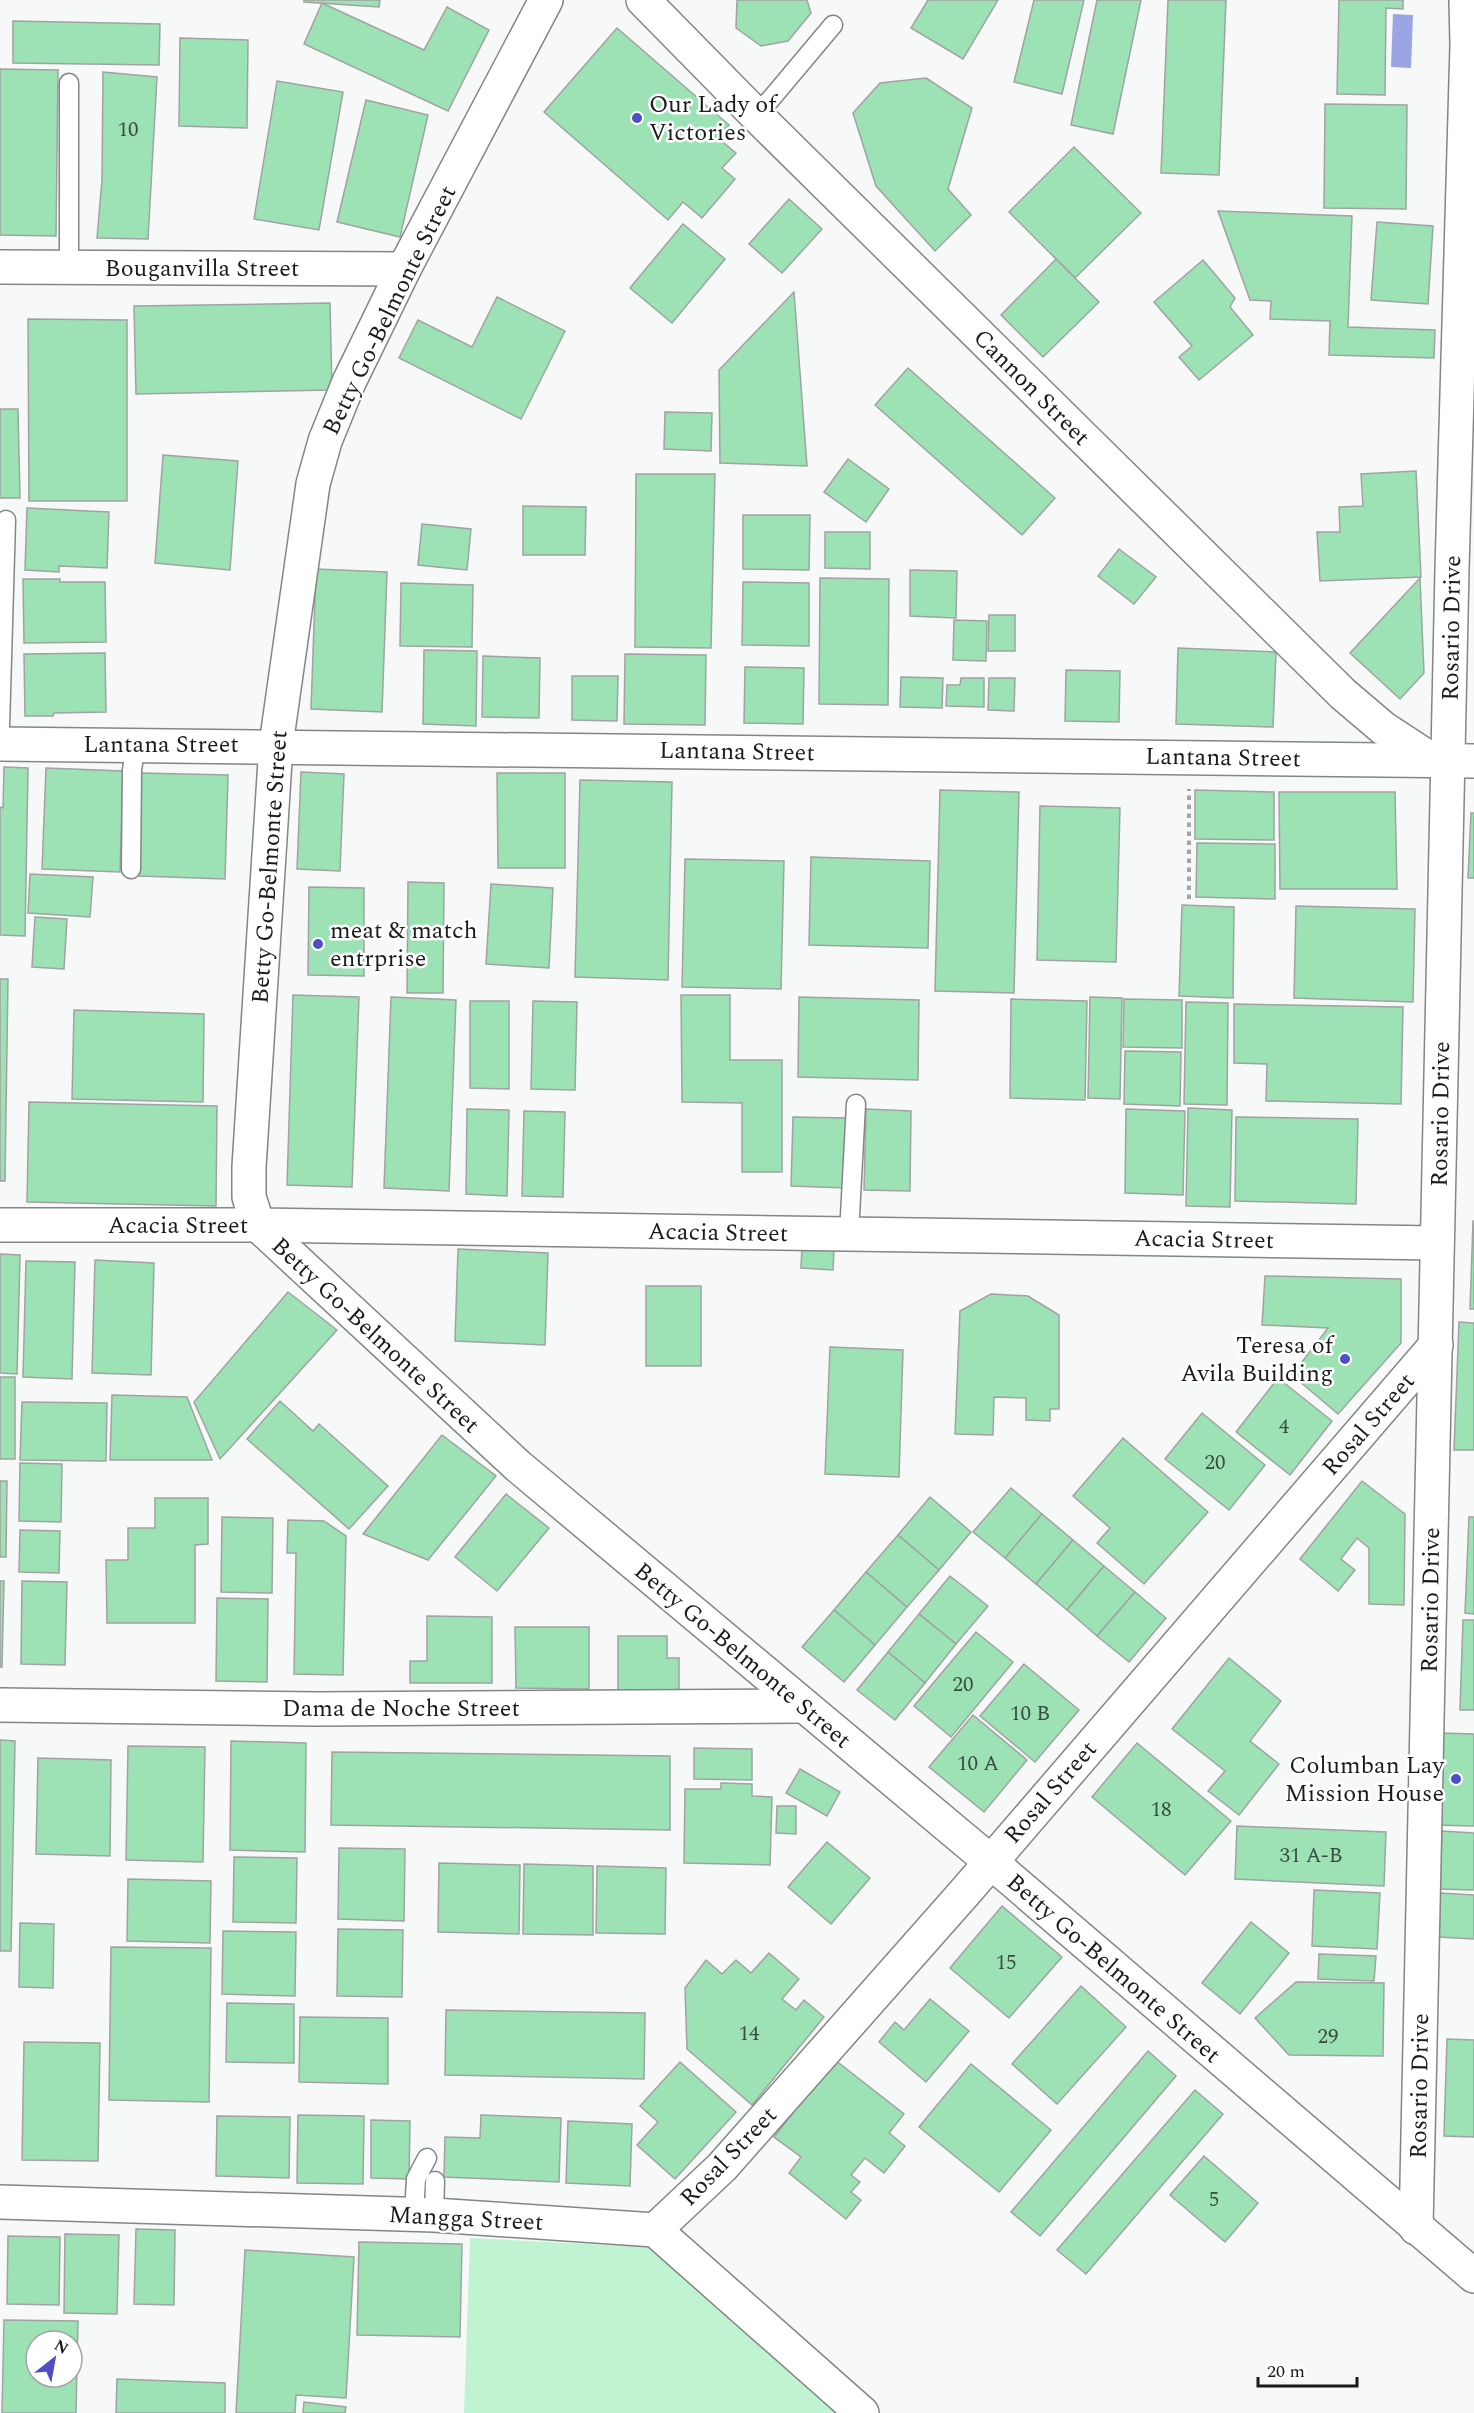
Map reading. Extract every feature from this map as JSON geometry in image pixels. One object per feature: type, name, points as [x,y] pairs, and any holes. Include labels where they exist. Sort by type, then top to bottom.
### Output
[{"type":"street","name":"Betty Go-Belmonte Street","points":[[546,0],[404,269],[350,382],[325,441],[316,473],[276,745],[249,1167],[249,1197],[258,1225],[518,1466],[991,1862],[1474,2277]]},
{"type":"street","name":"Cannon Street","points":[[643,0],[755,114],[1343,694],[1383,728],[1451,760]]},
{"type":"street","name":"Rosario Drive","points":[[1416,2228],[1437,1243],[1451,760],[1460,569],[1467,274],[1471,45],[1466,0]]},
{"type":"street","name":"Bouganvilla Street","points":[[0,267],[404,269]]},
{"type":"street","name":"Lantana Street","points":[[0,744],[276,745],[1451,760]]},
{"type":"street","name":"Acacia Street","points":[[0,1225],[258,1225],[1437,1243]]},
{"type":"street","name":"Rosal Street","points":[[655,2230],[722,2167],[991,1862],[1436,1345]]},
{"type":"street","name":"Dama de Noche Street","points":[[0,1705],[317,1709],[802,1706]]},
{"type":"street","name":"Mangga Street","points":[[0,2202],[424,2215],[655,2230]]},
{"type":"street","points":[[655,2230],[862,2413]]},
{"type":"lane","points":[[755,114],[770,100],[833,25]]},
{"type":"lane","points":[[69,83],[69,267]]},
{"type":"lane","points":[[0,727],[6,520]]},
{"type":"lane","points":[[131,869],[132,770],[136,744]]},
{"type":"lane","points":[[849,1234],[856,1104]]},
{"type":"lane","points":[[424,2215],[416,2179],[427,2158]]},
{"type":"lane","points":[[424,2215],[435,2181]]},
{"type":"path","points":[[1189,899],[1190,756]]},
{"type":"green space","points":[[470,2238],[649,2247],[841,2413],[464,2413]]},
{"type":"water","points":[[1393,14],[1413,15],[1411,68],[1391,67]]},
{"type":"building","points":[[304,0],[380,0],[379,7],[304,2]]},
{"type":"building","points":[[737,0],[807,0],[811,13],[788,41],[761,46],[736,28]]},
{"type":"building","points":[[928,0],[998,0],[963,59],[911,28]]},
{"type":"building","points":[[1034,0],[1084,0],[1062,94],[1014,82]]},
{"type":"building","points":[[1097,0],[1141,0],[1113,134],[1071,125]]},
{"type":"building","points":[[1168,0],[1226,0],[1219,175],[1161,173]]},
{"type":"building","points":[[1339,0],[1403,0],[1403,9],[1386,8],[1385,95],[1337,94]]},
{"type":"building","points":[[322,3],[424,50],[447,7],[489,30],[448,111],[304,44]]},
{"type":"building","points":[[13,21],[160,24],[159,65],[13,63]]},
{"type":"building","name":"Our Lady of Victories","points":[[617,28],[729,125],[718,138],[736,153],[722,168],[735,179],[702,218],[683,202],[668,220],[544,112]]},
{"type":"building","points":[[180,38],[248,40],[247,128],[179,126]]},
{"type":"building","points":[[0,69],[58,70],[56,236],[0,235]]},
{"type":"building","points":[[103,72],[157,77],[148,239],[97,238],[102,180]]},
{"type":"building","points":[[926,78],[972,108],[948,189],[971,215],[935,251],[876,186],[853,113],[880,83]]},
{"type":"building","points":[[277,81],[343,92],[319,230],[254,219]]},
{"type":"building","points":[[366,100],[428,115],[400,237],[337,222]]},
{"type":"building","points":[[1325,104],[1407,105],[1406,209],[1324,208]]},
{"type":"building","points":[[1074,147],[1141,213],[1075,278],[1009,212]]},
{"type":"building","points":[[789,199],[822,229],[782,273],[749,244]]},
{"type":"building","points":[[1218,211],[1352,216],[1348,327],[1435,330],[1434,358],[1329,355],[1330,321],[1270,319],[1271,301],[1250,300]]},
{"type":"building","points":[[1377,222],[1433,226],[1428,304],[1371,300]]},
{"type":"building","points":[[683,224],[725,259],[672,323],[630,288]]},
{"type":"building","points":[[1056,259],[1099,302],[1043,357],[1001,315]]},
{"type":"building","points":[[1203,260],[1235,298],[1230,307],[1253,335],[1199,380],[1179,357],[1192,346],[1154,302]]},
{"type":"building","points":[[794,292],[807,466],[720,463],[719,370]]},
{"type":"building","points":[[497,297],[565,331],[521,419],[399,358],[418,320],[472,347]]},
{"type":"building","points":[[330,303],[332,390],[136,394],[134,306]]},
{"type":"building","points":[[28,319],[127,320],[127,501],[29,501]]},
{"type":"building","points":[[908,368],[1055,498],[1022,535],[875,405]]},
{"type":"building","points":[[0,409],[18,409],[20,498],[0,498]]},
{"type":"building","points":[[665,412],[712,413],[711,451],[664,449]]},
{"type":"building","points":[[163,455],[238,461],[230,570],[155,563]]},
{"type":"building","points":[[848,459],[889,489],[866,522],[824,492]]},
{"type":"building","points":[[1416,471],[1421,577],[1320,581],[1317,532],[1340,532],[1339,507],[1363,506],[1361,474]]},
{"type":"building","points":[[636,474],[715,474],[711,648],[635,647]]},
{"type":"building","points":[[523,506],[586,507],[585,555],[523,555]]},
{"type":"building","points":[[27,508],[109,512],[107,568],[59,566],[59,572],[25,570]]},
{"type":"building","points":[[743,515],[810,515],[809,570],[743,569]]},
{"type":"building","points":[[422,524],[471,529],[467,570],[418,565]]},
{"type":"building","points":[[825,532],[870,532],[870,569],[825,568]]},
{"type":"building","points":[[1119,549],[1156,577],[1134,604],[1098,576]]},
{"type":"building","points":[[316,569],[387,572],[382,712],[311,709]]},
{"type":"building","points":[[910,570],[957,571],[956,618],[910,616]]},
{"type":"building","points":[[820,578],[889,579],[888,705],[819,704]]},
{"type":"building","points":[[1420,578],[1424,673],[1400,699],[1350,653]]},
{"type":"building","points":[[23,579],[105,582],[106,642],[24,643]]},
{"type":"building","points":[[743,582],[809,583],[809,646],[742,645]]},
{"type":"building","points":[[401,583],[473,585],[472,647],[400,646]]},
{"type":"building","points":[[989,615],[1015,615],[1015,651],[988,651]]},
{"type":"building","points":[[954,620],[987,621],[986,661],[953,660]]},
{"type":"building","points":[[1178,648],[1276,652],[1273,727],[1176,724]]},
{"type":"building","points":[[424,650],[477,651],[476,726],[423,724]]},
{"type":"building","points":[[105,653],[106,712],[25,716],[24,654]]},
{"type":"building","points":[[625,654],[706,655],[705,725],[624,724]]},
{"type":"building","points":[[483,656],[540,658],[539,718],[482,717]]},
{"type":"building","points":[[745,667],[804,668],[803,724],[744,723]]},
{"type":"building","points":[[1066,670],[1120,671],[1119,722],[1065,721]]},
{"type":"building","points":[[572,676],[618,676],[617,721],[572,720]]},
{"type":"building","points":[[901,677],[943,678],[942,708],[900,707]]},
{"type":"building","points":[[961,678],[984,678],[984,707],[946,706],[947,685],[960,685]]},
{"type":"building","points":[[989,678],[1015,678],[1014,711],[988,710]]},
{"type":"building","points":[[4,767],[28,768],[25,936],[0,935],[0,807],[3,808]]},
{"type":"building","points":[[46,768],[123,771],[120,872],[42,869]]},
{"type":"building","points":[[301,772],[344,774],[340,871],[297,869]]},
{"type":"building","points":[[141,773],[228,775],[225,879],[139,876]]},
{"type":"building","points":[[497,773],[565,773],[565,868],[498,868]]},
{"type":"building","points":[[580,780],[672,782],[668,980],[575,977]]},
{"type":"building","points":[[940,790],[1019,792],[1014,993],[935,991]]},
{"type":"building","points":[[1195,790],[1274,792],[1274,840],[1195,839]]},
{"type":"building","points":[[1279,792],[1395,792],[1397,889],[1280,889]]},
{"type":"building","points":[[1040,806],[1120,808],[1116,962],[1037,960]]},
{"type":"building","points":[[1471,813],[1474,813],[1474,878],[1468,878]]},
{"type":"building","points":[[1197,843],[1275,844],[1275,899],[1196,897]]},
{"type":"building","points":[[811,857],[930,861],[928,948],[809,945]]},
{"type":"building","points":[[685,859],[784,861],[781,989],[682,987]]},
{"type":"building","points":[[30,874],[93,877],[90,917],[28,913]]},
{"type":"building","points":[[408,882],[444,883],[443,993],[407,993]]},
{"type":"building","points":[[491,884],[553,888],[549,968],[486,964]]},
{"type":"building","points":[[309,887],[364,888],[364,976],[308,975]]},
{"type":"building","points":[[1182,905],[1234,907],[1233,998],[1179,996]]},
{"type":"building","points":[[1296,906],[1415,909],[1413,1002],[1294,998]]},
{"type":"building","points":[[35,917],[67,919],[64,969],[32,967]]},
{"type":"building","points":[[0,979],[8,979],[5,1181],[0,1181]]},
{"type":"building","points":[[293,995],[359,997],[352,1187],[287,1185]]},
{"type":"building","points":[[681,995],[730,995],[730,1060],[782,1060],[782,1172],[742,1172],[742,1103],[682,1102]]},
{"type":"building","points":[[391,997],[456,1000],[449,1191],[384,1188]]},
{"type":"building","points":[[799,997],[919,1000],[918,1080],[798,1077]]},
{"type":"building","points":[[1090,997],[1122,998],[1120,1099],[1088,1098]]},
{"type":"building","points":[[1011,999],[1087,1001],[1085,1100],[1010,1098]]},
{"type":"building","points":[[1124,999],[1182,1000],[1182,1048],[1123,1047]]},
{"type":"building","points":[[470,1001],[509,1001],[509,1089],[470,1088]]},
{"type":"building","points":[[533,1001],[577,1002],[575,1090],[531,1089]]},
{"type":"building","points":[[1186,1002],[1228,1003],[1227,1105],[1184,1104]]},
{"type":"building","points":[[1234,1004],[1403,1007],[1401,1104],[1266,1101],[1267,1064],[1234,1063]]},
{"type":"building","points":[[74,1010],[204,1014],[203,1102],[72,1099]]},
{"type":"building","points":[[1125,1051],[1181,1052],[1180,1106],[1124,1104]]},
{"type":"building","points":[[29,1102],[217,1106],[216,1206],[27,1202]]},
{"type":"building","points":[[1188,1108],[1232,1110],[1230,1207],[1186,1206]]},
{"type":"building","points":[[467,1109],[509,1110],[507,1196],[466,1194]]},
{"type":"building","points":[[866,1109],[911,1111],[910,1191],[864,1190]]},
{"type":"building","points":[[1126,1109],[1185,1111],[1183,1195],[1125,1193]]},
{"type":"building","points":[[524,1111],[565,1112],[563,1197],[522,1196]]},
{"type":"building","points":[[793,1117],[848,1118],[846,1188],[791,1186]]},
{"type":"building","points":[[1236,1117],[1358,1119],[1356,1204],[1235,1201]]},
{"type":"building","points":[[1473,1221],[1474,1309],[1470,1309]]},
{"type":"building","points":[[802,1247],[834,1248],[833,1270],[801,1268]]},
{"type":"building","points":[[458,1249],[548,1253],[545,1345],[455,1341]]},
{"type":"building","points":[[0,1254],[20,1255],[17,1374],[0,1373]]},
{"type":"building","points":[[95,1260],[154,1263],[151,1375],[92,1373]]},
{"type":"building","points":[[26,1261],[75,1262],[72,1379],[23,1377]]},
{"type":"building","name":"Teresa of Avila Building","points":[[1265,1276],[1401,1279],[1401,1343],[1338,1414],[1292,1375],[1328,1328],[1262,1325]]},
{"type":"building","points":[[646,1286],[701,1286],[701,1366],[646,1366]]},
{"type":"building","points":[[288,1292],[337,1330],[220,1459],[194,1402]]},
{"type":"building","points":[[991,1294],[1028,1296],[1059,1315],[1059,1409],[1050,1409],[1050,1421],[1026,1420],[1026,1398],[994,1397],[993,1435],[955,1434],[960,1311]]},
{"type":"building","points":[[1459,1322],[1474,1323],[1474,1450],[1454,1450]]},
{"type":"building","points":[[830,1347],[903,1350],[899,1477],[825,1474]]},
{"type":"building","points":[[0,1377],[15,1377],[15,1459],[0,1459]]},
{"type":"building","points":[[1278,1378],[1332,1421],[1290,1475],[1236,1432]]},
{"type":"building","points":[[112,1395],[187,1397],[212,1460],[110,1460]]},
{"type":"building","points":[[280,1401],[313,1431],[319,1424],[388,1486],[349,1529],[247,1439]]},
{"type":"building","points":[[22,1402],[107,1403],[106,1461],[20,1460]]},
{"type":"building","points":[[1202,1413],[1265,1465],[1229,1510],[1165,1459]]},
{"type":"building","points":[[442,1435],[496,1476],[428,1560],[363,1534]]},
{"type":"building","points":[[1123,1438],[1208,1512],[1144,1584],[1097,1543],[1110,1528],[1073,1496]]},
{"type":"building","points":[[20,1463],[62,1464],[61,1522],[19,1521]]},
{"type":"building","points":[[0,1481],[7,1481],[6,1557],[0,1557]]},
{"type":"building","points":[[1362,1481],[1405,1514],[1404,1605],[1369,1604],[1369,1548],[1357,1538],[1341,1559],[1355,1570],[1338,1591],[1300,1559]]},
{"type":"building","points":[[1011,1488],[1042,1514],[1005,1558],[973,1532]]},
{"type":"building","points":[[506,1494],[549,1528],[497,1591],[455,1557]]},
{"type":"building","points":[[930,1497],[971,1532],[939,1570],[898,1535]]},
{"type":"building","points":[[155,1498],[208,1498],[208,1544],[195,1545],[195,1623],[107,1623],[106,1560],[128,1560],[128,1528],[155,1528]]},
{"type":"building","points":[[1042,1514],[1073,1540],[1036,1584],[1005,1558]]},
{"type":"building","points":[[222,1517],[273,1518],[272,1593],[221,1592]]},
{"type":"building","points":[[1469,1517],[1474,1517],[1474,1614],[1465,1613]]},
{"type":"building","points":[[288,1520],[324,1521],[346,1536],[343,1675],[294,1674],[296,1553],[287,1553]]},
{"type":"building","points":[[20,1530],[60,1531],[59,1573],[19,1572]]},
{"type":"building","points":[[898,1535],[939,1570],[907,1607],[866,1572]]},
{"type":"building","points":[[1073,1540],[1104,1566],[1067,1610],[1036,1584]]},
{"type":"building","points":[[1104,1566],[1135,1592],[1097,1636],[1067,1610]]},
{"type":"building","points":[[866,1572],[907,1607],[875,1645],[834,1610]]},
{"type":"building","points":[[950,1576],[988,1606],[956,1644],[919,1614]]},
{"type":"building","points":[[0,1581],[4,1581],[2,1667],[0,1667]]},
{"type":"building","points":[[22,1581],[67,1582],[65,1665],[21,1664]]},
{"type":"building","points":[[1135,1592],[1166,1618],[1129,1662],[1097,1636]]},
{"type":"building","points":[[217,1598],[268,1599],[267,1682],[216,1681]]},
{"type":"building","points":[[834,1610],[875,1645],[844,1682],[802,1647]]},
{"type":"building","points":[[919,1614],[956,1644],[925,1683],[888,1652]]},
{"type":"building","points":[[427,1616],[492,1617],[492,1683],[410,1683],[410,1661],[427,1661]]},
{"type":"building","points":[[1463,1620],[1474,1620],[1474,1710],[1460,1710]]},
{"type":"building","points":[[515,1627],[589,1627],[589,1689],[516,1688]]},
{"type":"building","points":[[976,1632],[1013,1662],[951,1737],[914,1706]]},
{"type":"building","points":[[618,1636],[667,1636],[667,1658],[679,1658],[679,1698],[618,1698]]},
{"type":"building","points":[[888,1652],[925,1683],[895,1720],[857,1690]]},
{"type":"building","points":[[1229,1658],[1281,1701],[1250,1741],[1279,1764],[1239,1815],[1208,1791],[1225,1771],[1172,1729]]},
{"type":"building","points":[[1024,1664],[1079,1710],[1035,1762],[980,1716]]},
{"type":"building","points":[[973,1715],[1027,1760],[984,1812],[929,1767]]},
{"type":"building","name":"Columban Lay Mission House","points":[[1439,1733],[1474,1734],[1474,1826],[1436,1825]]},
{"type":"building","points":[[0,1740],[15,1741],[11,1951],[0,1951]]},
{"type":"building","points":[[231,1741],[306,1743],[305,1852],[230,1850]]},
{"type":"building","points":[[1137,1743],[1231,1821],[1185,1875],[1092,1797]]},
{"type":"building","points":[[128,1746],[205,1747],[203,1862],[126,1860]]},
{"type":"building","points":[[694,1748],[752,1749],[752,1780],[694,1779]]},
{"type":"building","points":[[332,1752],[670,1756],[670,1830],[331,1825]]},
{"type":"building","points":[[38,1758],[111,1760],[110,1856],[36,1854]]},
{"type":"building","points":[[800,1769],[840,1792],[827,1816],[786,1793]]},
{"type":"building","points":[[721,1783],[752,1784],[752,1796],[772,1797],[770,1865],[684,1863],[685,1789],[721,1789]]},
{"type":"building","points":[[777,1806],[796,1806],[796,1834],[776,1833]]},
{"type":"building","points":[[1237,1826],[1386,1832],[1384,1886],[1235,1879]]},
{"type":"building","points":[[1442,1831],[1474,1833],[1474,1890],[1440,1889]]},
{"type":"building","points":[[827,1842],[870,1878],[831,1924],[788,1887]]},
{"type":"building","points":[[339,1848],[405,1849],[404,1921],[338,1919]]},
{"type":"building","points":[[234,1857],[297,1858],[296,1923],[233,1922]]},
{"type":"building","points":[[439,1863],[520,1865],[519,1934],[438,1932]]},
{"type":"building","points":[[524,1864],[593,1866],[593,1935],[523,1934]]},
{"type":"building","points":[[597,1866],[666,1868],[665,1934],[596,1933]]},
{"type":"building","points":[[128,1879],[211,1881],[210,1943],[127,1941]]},
{"type":"building","points":[[1314,1890],[1380,1893],[1377,1949],[1312,1946]]},
{"type":"building","points":[[1440,1893],[1474,1895],[1474,1939],[1439,1937]]},
{"type":"building","points":[[1002,1906],[1062,1957],[1009,2018],[950,1968]]},
{"type":"building","points":[[1251,1922],[1289,1953],[1240,2014],[1202,1983]]},
{"type":"building","points":[[20,1923],[54,1924],[53,1988],[19,1987]]},
{"type":"building","points":[[338,1929],[403,1930],[402,1997],[337,1996]]},
{"type":"building","points":[[223,1931],[296,1932],[295,1996],[222,1994]]},
{"type":"building","points":[[111,1947],[211,1948],[209,2102],[109,2100]]},
{"type":"building","points":[[769,1953],[799,1979],[782,1999],[796,2010],[804,2000],[824,2017],[752,2105],[687,2049],[685,1988],[706,1960],[722,1974],[736,1960],[751,1973]]},
{"type":"building","points":[[1319,1954],[1376,1956],[1374,1981],[1318,1979]]},
{"type":"building","points":[[1296,1982],[1384,1983],[1383,2056],[1289,2055],[1255,2018]]},
{"type":"building","points":[[1081,1986],[1126,2027],[1057,2104],[1012,2064]]},
{"type":"building","points":[[930,1999],[969,2031],[926,2082],[879,2042],[895,2022],[904,2030]]},
{"type":"building","points":[[227,2003],[294,2004],[294,2063],[226,2062]]},
{"type":"building","points":[[446,2010],[645,2013],[644,2079],[445,2075]]},
{"type":"building","points":[[300,2017],[388,2018],[388,2084],[299,2082]]},
{"type":"building","points":[[1447,2039],[1474,2040],[1474,2137],[1444,2136]]},
{"type":"building","points":[[24,2042],[100,2043],[98,2161],[22,2160]]},
{"type":"building","points":[[1148,2051],[1176,2076],[1040,2236],[1011,2212]]},
{"type":"building","points":[[835,2060],[904,2114],[889,2133],[905,2146],[884,2173],[865,2158],[851,2175],[860,2182],[851,2192],[861,2200],[846,2219],[789,2173],[801,2157],[774,2137]]},
{"type":"building","points":[[680,2062],[736,2112],[675,2179],[637,2145],[658,2122],[640,2106]]},
{"type":"building","points":[[971,2064],[1051,2130],[999,2192],[919,2127]]},
{"type":"building","points":[[1195,2090],[1223,2114],[1086,2274],[1057,2250]]},
{"type":"building","points":[[298,2115],[364,2116],[363,2184],[297,2183]]},
{"type":"building","points":[[481,2115],[561,2118],[559,2182],[444,2177],[445,2137],[480,2138]]},
{"type":"building","points":[[217,2116],[290,2117],[289,2178],[216,2176]]},
{"type":"building","points":[[371,2120],[410,2121],[409,2179],[371,2178]]},
{"type":"building","points":[[568,2121],[632,2124],[630,2186],[566,2183]]},
{"type":"building","points":[[1204,2156],[1258,2203],[1225,2242],[1170,2195]]},
{"type":"building","points":[[136,2229],[175,2230],[174,2305],[134,2304]]},
{"type":"building","points":[[65,2234],[119,2235],[117,2314],[64,2313]]},
{"type":"building","points":[[8,2236],[60,2237],[59,2305],[7,2304]]},
{"type":"building","points":[[359,2242],[462,2244],[460,2337],[357,2335]]},
{"type":"building","points":[[245,2250],[354,2257],[346,2398],[296,2395],[295,2413],[236,2413]]},
{"type":"building","points":[[4,2320],[78,2321],[78,2329],[24,2329],[24,2389],[77,2389],[76,2413],[2,2413]]},
{"type":"building","points":[[117,2379],[225,2383],[225,2413],[116,2413]]},
{"type":"building","points":[[304,2402],[346,2407],[345,2413],[303,2413]]},
{"type":"place","name":"Our Lady of Victories","points":[[637,118]]},
{"type":"place","name":"meat & match entrprise","points":[[318,944]]},
{"type":"place","name":"Teresa of Avila Building","points":[[1345,1359]]},
{"type":"place","name":"Columban Lay Mission House","points":[[1456,1779]]}]
